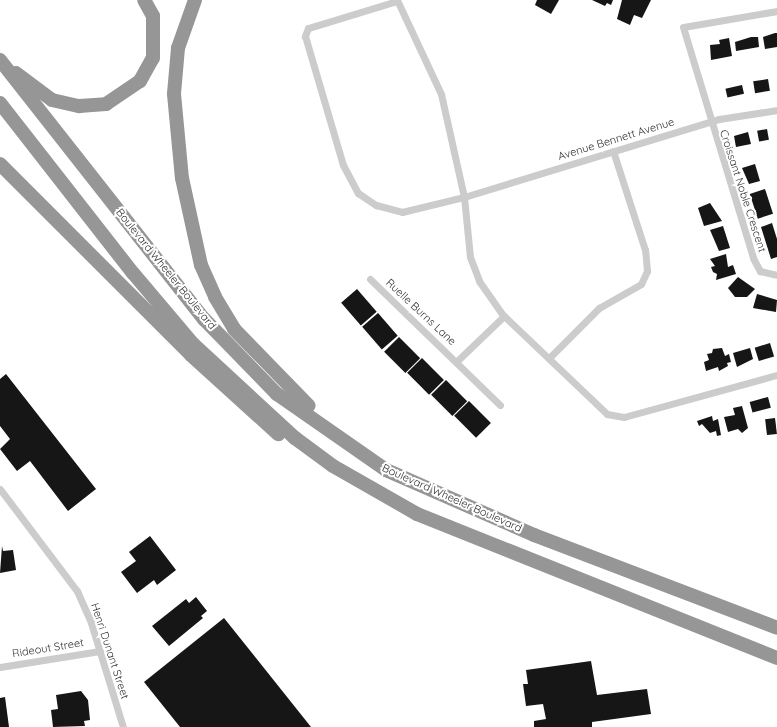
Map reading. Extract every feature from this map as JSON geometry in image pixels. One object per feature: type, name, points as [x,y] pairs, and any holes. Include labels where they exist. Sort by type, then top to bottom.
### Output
[{"type":"highway","points":[[1,61],[52,100],[79,106],[106,104],[140,81],[153,58],[153,16],[144,0]]},
{"type":"highway","points":[[195,0],[178,48],[175,121],[187,205],[202,264],[215,297],[234,328],[298,397],[370,453],[416,483]]},
{"type":"highway","name":"Boulevard Wheeler Boulevard","points":[[1,61],[204,319],[277,394],[386,470],[534,535],[777,628]]},
{"type":"highway","points":[[0,103],[133,273],[193,344],[295,438],[333,466],[416,514]]},
{"type":"highway","points":[[0,164],[247,409],[321,467],[379,498],[416,514],[777,658]]},
{"type":"street","points":[[397,0],[441,94],[464,197],[470,257],[479,280],[504,316],[607,414],[624,417],[777,375]]},
{"type":"street","name":"Avenue Bennett Avenue","points":[[397,0],[308,28],[305,36],[343,165],[358,193],[376,205],[402,212],[464,197],[711,122],[777,110]]},
{"type":"street","name":"Croissant Noble Crescent","points":[[777,11],[682,27],[752,258],[760,271],[777,275]]},
{"type":"street","points":[[549,358],[600,308],[641,284],[647,271],[645,250],[614,152]]},
{"type":"street","name":"Ruelle Burns Lane","points":[[370,279],[457,361],[500,405]]},
{"type":"street","name":"Ruelle Burns Lane","points":[[457,361],[504,316]]},
{"type":"street","name":"Henri Dunant Street","points":[[0,489],[70,578],[86,611],[123,727]]},
{"type":"street","name":"Rideout Street","points":[[0,667],[100,651]]},
{"type":"building","points":[[537,0],[559,0],[551,14],[535,5]]},
{"type":"building","points":[[592,0],[613,0],[611,5],[607,3],[605,6]]},
{"type":"building","points":[[622,0],[651,0],[642,18],[634,15],[630,25],[617,19]]},
{"type":"building","points":[[777,33],[777,47],[765,49],[763,37]]},
{"type":"building","points":[[751,37],[758,37],[759,47],[736,51],[735,42]]},
{"type":"building","points":[[729,38],[732,56],[711,60],[710,45],[720,44],[719,40]]},
{"type":"building","points":[[768,79],[770,91],[755,93],[753,81]]},
{"type":"building","points":[[742,85],[744,94],[727,98],[725,89]]},
{"type":"building","points":[[767,129],[769,140],[759,142],[757,131]]},
{"type":"building","points":[[748,132],[751,144],[736,147],[734,136]]},
{"type":"building","points":[[755,164],[760,181],[749,184],[742,168]]},
{"type":"building","points":[[765,189],[773,214],[758,219],[750,194]]},
{"type":"building","points":[[710,203],[722,221],[704,226],[698,208]]},
{"type":"building","points":[[772,223],[777,239],[777,257],[771,259],[761,227]]},
{"type":"building","points":[[723,226],[730,248],[719,251],[710,230]]},
{"type":"building","points":[[726,254],[728,267],[733,265],[736,274],[716,280],[717,274],[713,272],[711,267],[715,266],[710,259]]},
{"type":"building","points":[[738,277],[755,289],[747,297],[735,297],[728,288]]},
{"type":"building","points":[[357,289],[377,312],[361,325],[341,303]]},
{"type":"building","points":[[757,294],[777,300],[776,312],[753,308]]},
{"type":"building","points":[[378,313],[398,336],[382,349],[362,327]]},
{"type":"building","points":[[399,337],[420,358],[405,373],[384,352]]},
{"type":"building","points":[[770,343],[774,356],[759,361],[755,348]]},
{"type":"building","points":[[722,348],[725,356],[729,354],[731,362],[727,363],[728,366],[719,371],[718,367],[706,371],[704,362],[709,360],[707,354],[712,353],[713,349]]},
{"type":"building","points":[[750,348],[753,359],[737,367],[733,353]]},
{"type":"building","points":[[422,358],[444,380],[429,395],[407,373]]},
{"type":"building","points":[[6,374],[96,489],[68,511],[30,461],[17,471],[0,449],[10,439],[0,426],[0,379]]},
{"type":"building","points":[[446,380],[467,401],[452,416],[431,395]]},
{"type":"building","points":[[768,397],[771,408],[752,413],[750,402]]},
{"type":"building","points":[[469,401],[491,423],[476,438],[454,416]]},
{"type":"building","points":[[742,406],[748,428],[742,433],[738,429],[728,432],[724,417],[735,415],[733,408]]},
{"type":"building","points":[[712,416],[713,421],[718,419],[721,435],[717,436],[716,431],[710,433],[702,424],[699,426],[697,421]]},
{"type":"building","points":[[775,418],[777,434],[767,435],[765,419]]},
{"type":"building","points":[[150,536],[176,570],[157,585],[154,580],[137,593],[121,572],[136,561],[129,552]]},
{"type":"building","points":[[2,546],[3,551],[13,550],[16,570],[0,573]]},
{"type":"building","points":[[196,597],[207,611],[201,616],[203,618],[169,646],[152,626],[186,599],[189,603]]},
{"type":"building","points":[[224,618],[311,727],[180,727],[144,682]]},
{"type":"building","points":[[591,661],[597,695],[647,689],[651,714],[592,722],[592,727],[534,727],[534,721],[546,719],[543,704],[526,706],[523,684],[528,684],[526,670]]},
{"type":"building","points":[[81,691],[88,700],[90,720],[84,721],[85,726],[53,727],[51,710],[58,709],[56,695]]},
{"type":"building","points":[[5,697],[9,727],[0,727],[0,698]]}]
